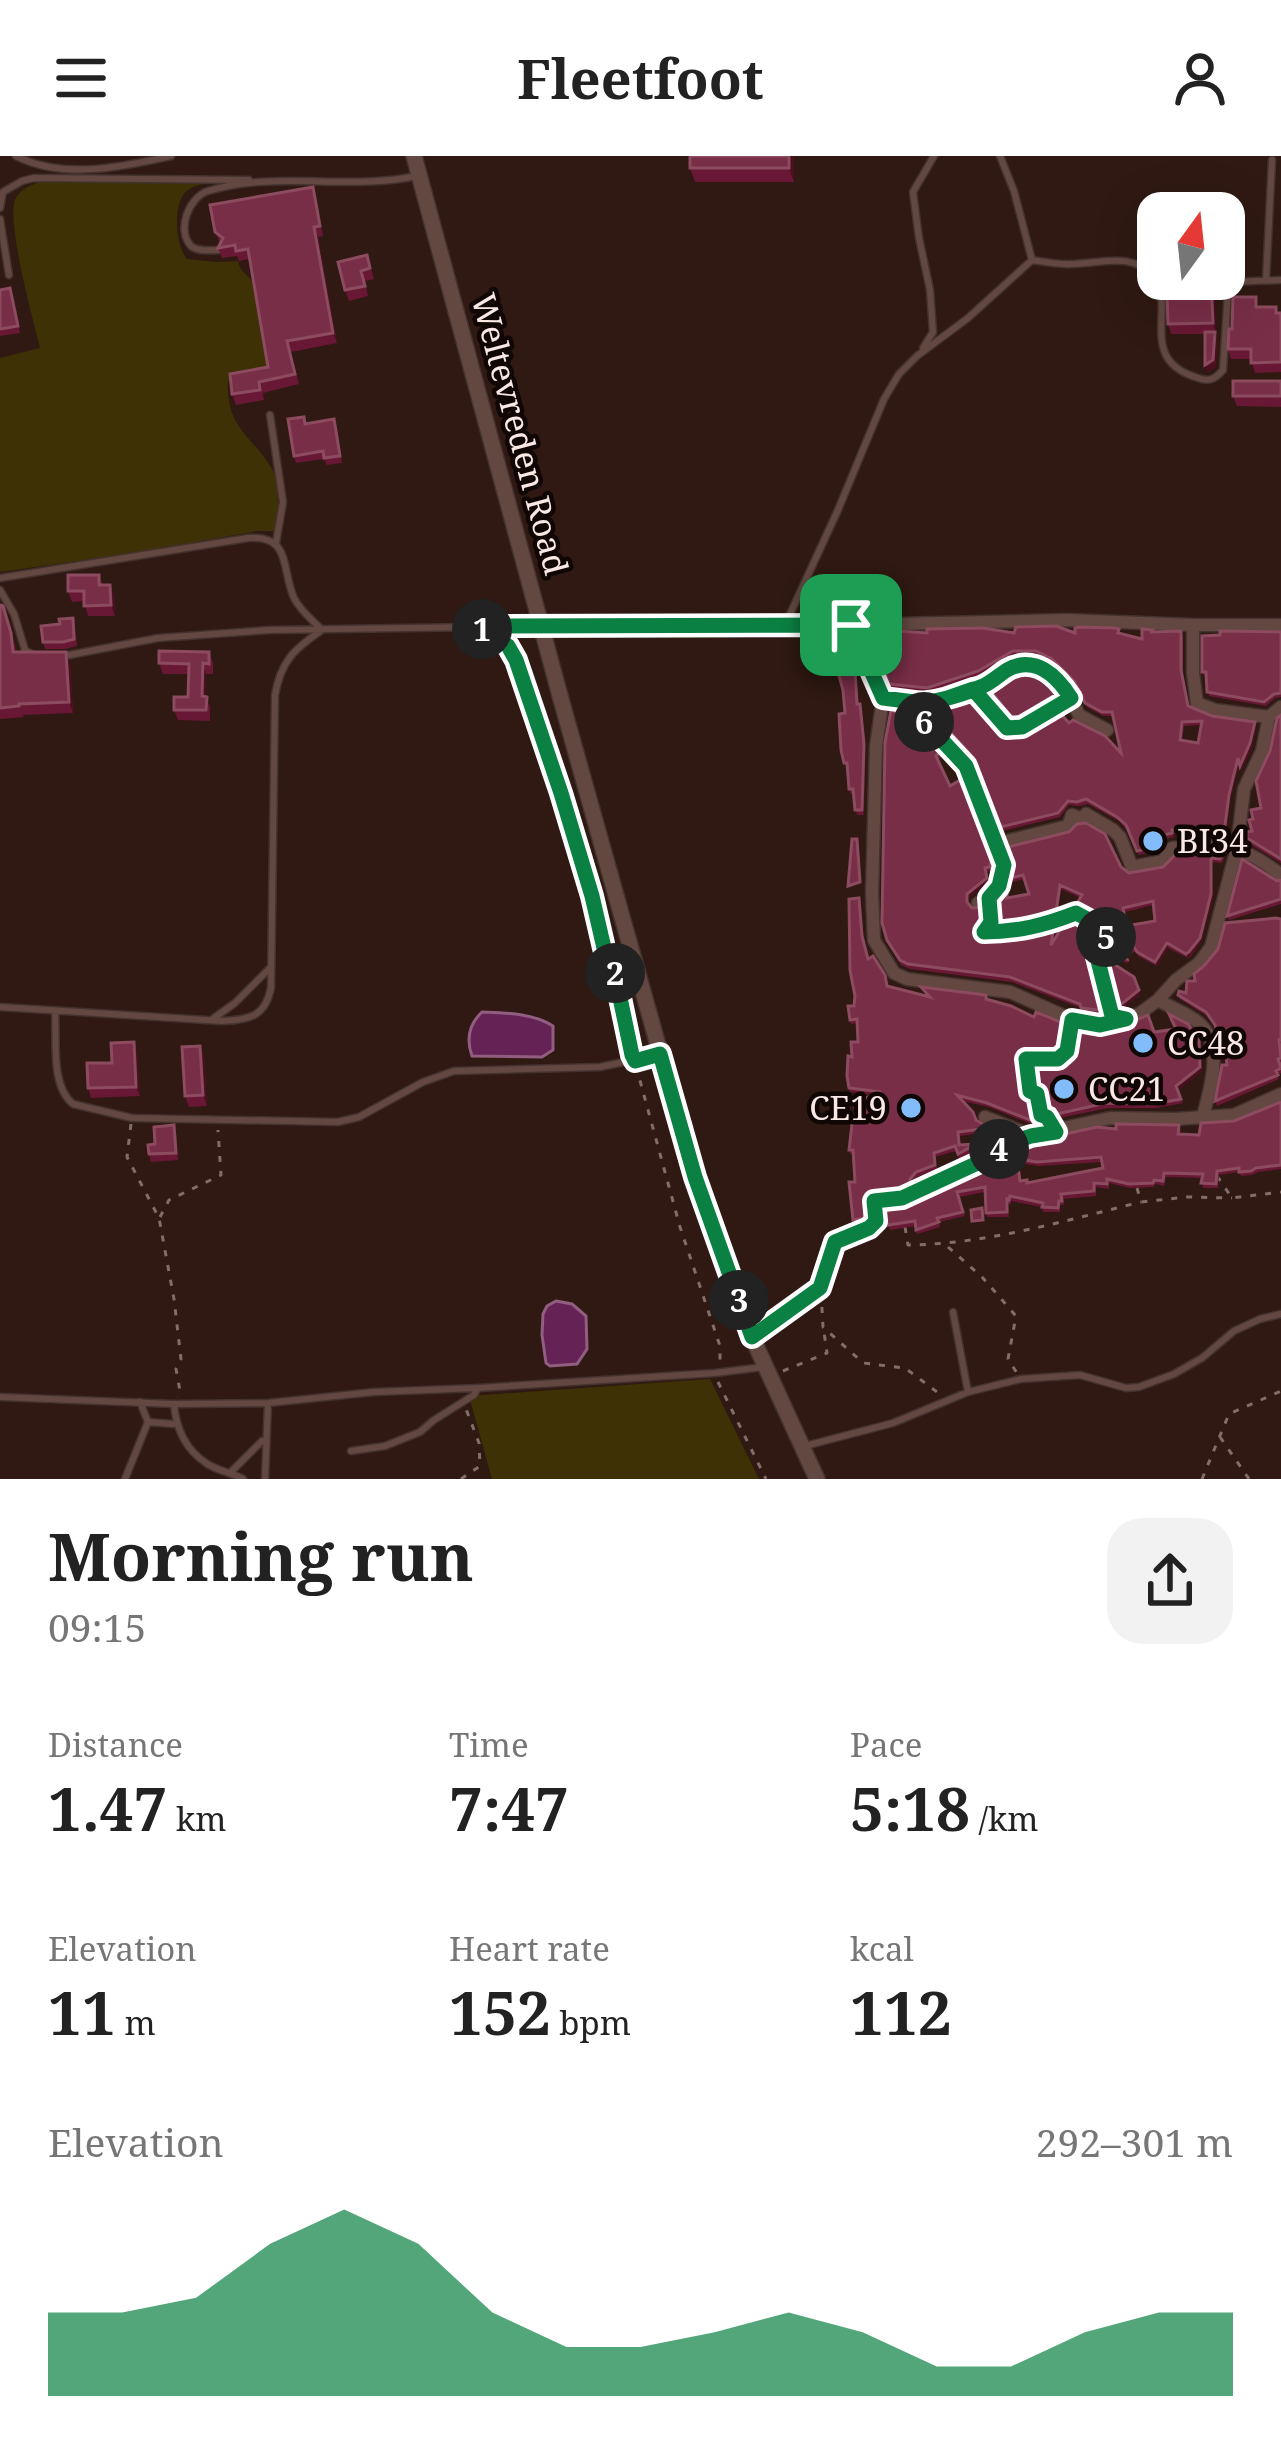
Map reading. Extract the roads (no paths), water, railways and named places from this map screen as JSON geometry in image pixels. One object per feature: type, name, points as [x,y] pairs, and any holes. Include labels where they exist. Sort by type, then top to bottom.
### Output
[{"type":"street","name":"Weltevreden Road","points":[[414,156],[695,1177],[752,1337],[817,1479]]},
{"type":"street","points":[[541,626],[1066,620],[1281,625]]},
{"type":"street","points":[[851,625],[883,698],[876,746],[873,921],[877,947],[894,973],[907,980],[1010,992],[1080,1023],[1100,1025],[1138,1014],[1208,953],[1237,848],[1244,789],[1262,751],[1269,717],[1281,707]]},
{"type":"street","points":[[1193,626],[1197,703],[1269,717]]},
{"type":"street","points":[[883,698],[930,704],[973,689],[1015,666],[1034,664],[1068,692],[1079,716],[1107,730]]},
{"type":"street","points":[[973,689],[1007,728]]},
{"type":"street","points":[[907,703],[966,766],[995,844],[1004,871],[999,886],[979,903]]},
{"type":"street","points":[[995,844],[1058,830],[1068,826],[1072,815],[1082,819],[1086,814],[1120,837],[1132,867],[1162,860],[1172,848],[1222,845],[1259,859],[1281,875]]},
{"type":"street","points":[[1158,1000],[1198,1021],[1213,1045],[1203,1116]]},
{"type":"street","points":[[922,1186],[1031,1136],[1110,1118],[1234,1115],[1281,1094]]},
{"type":"street","points":[[985,1117],[1031,1136]]},
{"type":"lane","points":[[17,156],[40,166],[83,168],[172,156]]},
{"type":"lane","points":[[917,356],[933,332],[931,290],[913,192],[934,156]]},
{"type":"lane","points":[[1000,156],[1032,260]]},
{"type":"lane","points":[[1266,280],[1272,160]]},
{"type":"lane","points":[[0,208],[6,189],[42,177],[335,182],[419,175]]},
{"type":"lane","points":[[219,250],[199,250],[188,241],[188,208],[208,191],[255,181]]},
{"type":"lane","points":[[0,219],[9,275]]},
{"type":"lane","points":[[1032,260],[1063,265],[1119,259],[1137,264]]},
{"type":"lane","points":[[785,625],[899,374],[1032,260]]},
{"type":"lane","points":[[1245,280],[1281,280]]},
{"type":"lane","points":[[1161,300],[1160,337],[1165,353],[1177,369],[1207,380],[1223,370],[1228,300]]},
{"type":"lane","points":[[269,415],[283,502],[276,543]]},
{"type":"lane","points":[[0,578],[267,538],[282,554],[304,614],[322,630]]},
{"type":"lane","points":[[0,590],[25,650],[45,656]]},
{"type":"lane","points":[[59,656],[158,638],[269,630],[541,626]]},
{"type":"lane","points":[[0,1006],[211,1020],[243,1019],[264,1008],[271,986],[278,675],[286,660],[322,630]]},
{"type":"lane","points":[[211,1020],[236,1003],[270,968]]},
{"type":"lane","points":[[55,1011],[60,1084],[66,1099],[132,1118],[338,1122],[359,1117],[406,1090],[454,1071],[600,1067],[660,1054]]},
{"type":"lane","points":[[953,1312],[968,1392]]},
{"type":"lane","points":[[802,1446],[893,1424],[968,1392],[1022,1379],[1080,1375],[1139,1387],[1202,1358],[1234,1331],[1281,1313]]},
{"type":"lane","points":[[0,1397],[175,1404],[268,1402],[764,1366]]},
{"type":"lane","points":[[351,1451],[385,1446],[420,1432],[478,1388]]},
{"type":"lane","points":[[125,1479],[148,1422],[140,1402]]},
{"type":"lane","points":[[265,1479],[268,1402]]},
{"type":"lane","points":[[175,1404],[176,1424],[204,1462],[243,1479]]},
{"type":"lane","points":[[148,1422],[176,1424]]},
{"type":"lane","points":[[231,1472],[265,1438]]},
{"type":"place","name":"BI34","points":[[1153,841]]},
{"type":"place","name":"CC48","points":[[1143,1043]]},
{"type":"place","name":"CC21","points":[[1064,1089]]},
{"type":"place","name":"CE19","points":[[911,1108]]}]
